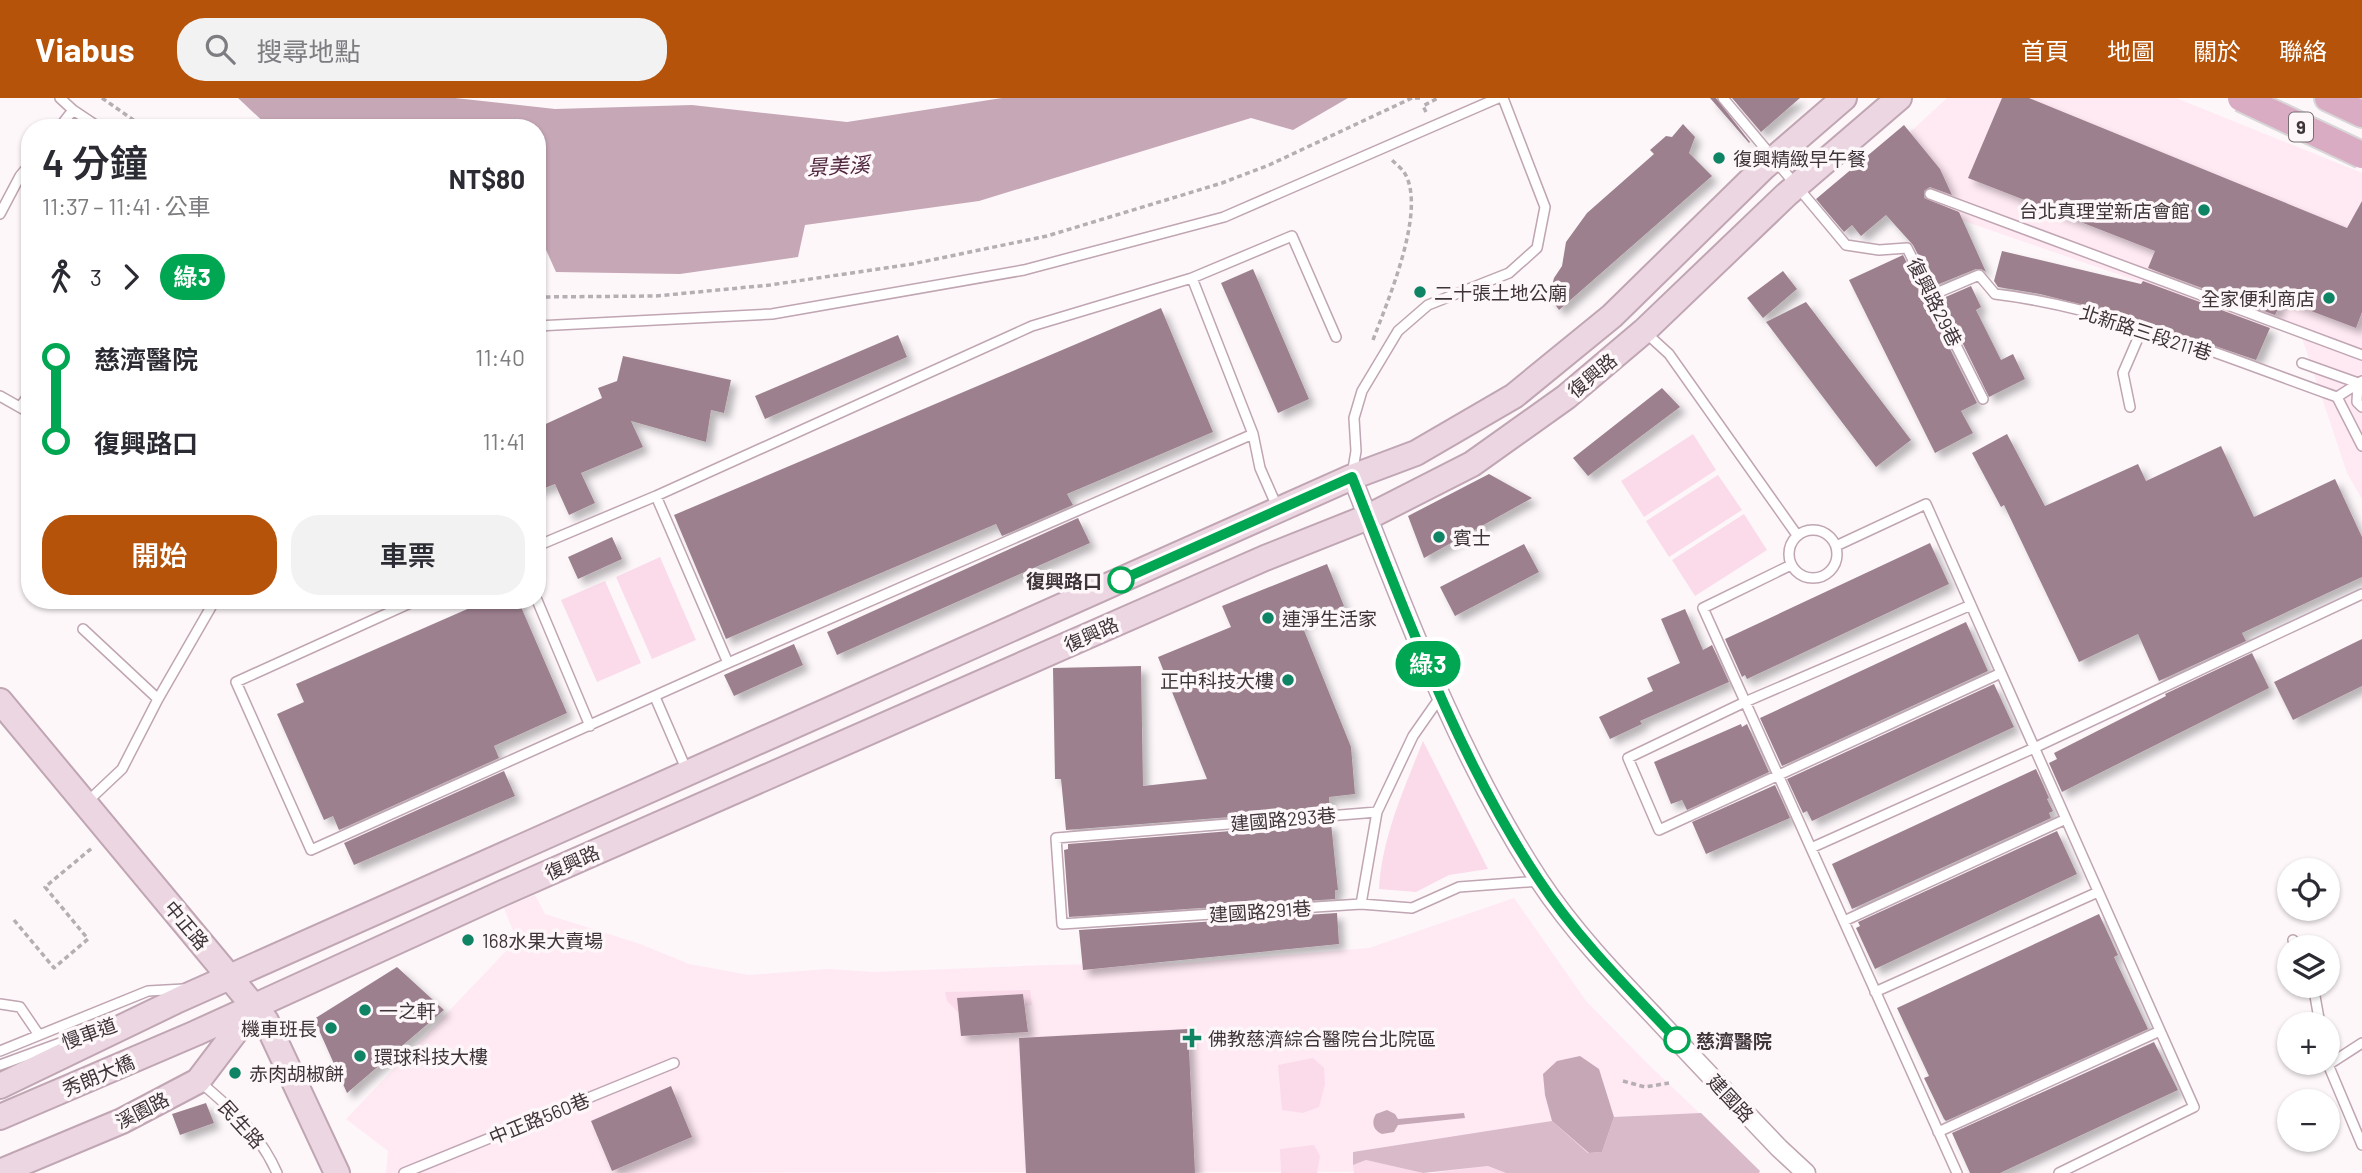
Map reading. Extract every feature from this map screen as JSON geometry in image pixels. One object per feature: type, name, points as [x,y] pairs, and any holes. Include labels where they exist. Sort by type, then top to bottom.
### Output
[{"type":"main road","name":"復興路","points":[[178,1000],[1352,477],[1416,453],[1514,396],[1612,316],[1773,159],[1844,98]]},
{"type":"main road","name":"復興路","points":[[196,1033],[517,886],[1265,558],[1368,517],[1472,464],[1566,397],[1644,331],[1797,186],[1899,98]]},
{"type":"main road","name":"9","points":[[2241,98],[2362,155]]},
{"type":"main road","name":"9","points":[[2328,98],[2362,114]]},
{"type":"main road","name":"中正路","points":[[0,701],[266,1021],[337,1173]]},
{"type":"main road","name":"秀朗大橋","points":[[0,1086],[178,1000]]},
{"type":"main road","name":"溪園路","points":[[0,1172],[122,1121],[198,1081],[254,1007]]},
{"type":"main road","name":"秀朗大橋","points":[[0,1117],[196,1033]]},
{"type":"street","name":"建國路","points":[[1352,477],[1441,696],[1488,794],[1540,881],[1574,928],[1610,970],[1806,1173]]},
{"type":"lane","points":[[60,98],[86,119]]},
{"type":"lane","points":[[546,326],[772,314],[1024,270],[1224,217],[1500,98],[1545,207],[1537,248],[1509,273],[1428,304],[1398,331],[1362,391],[1354,418],[1356,450],[1352,477]]},
{"type":"lane","name":"復興路29巷","points":[[1723,98],[1846,245],[1879,250],[1907,248],[1983,399]]},
{"type":"lane","points":[[66,119],[73,110]]},
{"type":"lane","points":[[0,214],[21,175]]},
{"type":"lane","points":[[1930,194],[2362,355]]},
{"type":"lane","points":[[546,542],[656,496],[1032,327],[1192,278],[1292,236],[1336,337]]},
{"type":"lane","name":"北新路三段211巷","points":[[1932,295],[1979,275],[1995,294],[2038,299],[2142,329],[2337,397]]},
{"type":"lane","points":[[1192,278],[1253,434],[1260,468],[1279,510]]},
{"type":"lane","points":[[2130,407],[2123,373],[2142,329]]},
{"type":"lane","points":[[1644,331],[1669,354],[1797,536]]},
{"type":"lane","points":[[2302,363],[2360,382]]},
{"type":"lane","points":[[2360,382],[2337,397],[2362,446]]},
{"type":"lane","points":[[2360,382],[2357,402],[2362,407]]},
{"type":"lane","points":[[0,396],[20,407]]},
{"type":"lane","points":[[397,609],[236,682],[311,850],[728,663],[1253,434]]},
{"type":"lane","points":[[656,496],[728,663]]},
{"type":"lane","points":[[1836,546],[1926,504],[2194,1107],[2059,1173]]},
{"type":"lane","points":[[1811,529],[1826,533],[1836,546],[1837,554],[1832,569],[1819,577],[1803,576],[1791,565],[1789,550],[1797,536],[1811,529]]},
{"type":"lane","points":[[1791,565],[1703,608],[1957,1173]]},
{"type":"lane","points":[[1811,848],[2034,748],[2362,594]]},
{"type":"lane","points":[[1971,605],[1745,702],[1628,758],[1654,818],[1660,830],[2001,673]]},
{"type":"lane","points":[[85,803],[122,769],[158,699],[210,609]]},
{"type":"lane","points":[[541,609],[590,726]]},
{"type":"lane","points":[[83,629],[158,699]]},
{"type":"lane","points":[[1361,904],[1377,812],[1413,736],[1441,696]]},
{"type":"lane","points":[[655,697],[688,773]]},
{"type":"lane","name":"建國路293巷","points":[[1056,838],[1377,812]]},
{"type":"lane","points":[[1844,921],[2066,818]]},
{"type":"lane","name":"建國路291巷","points":[[1056,838],[1062,924],[1361,904],[1412,908],[1459,887],[1540,881]]},
{"type":"lane","points":[[1875,992],[2098,892]]},
{"type":"lane","points":[[0,1051],[148,991],[206,987]]},
{"type":"lane","name":"慢車道","points":[[0,1065],[178,1000]]},
{"type":"lane","points":[[0,1004],[20,1007],[39,1035]]},
{"type":"lane","points":[[1938,1132],[2160,1031]]},
{"type":"lane","points":[[2340,1057],[2362,1043]]},
{"type":"lane","name":"中正路560巷","points":[[404,1173],[674,1063]]},
{"type":"lane","points":[[2333,1075],[2362,1145]]},
{"type":"lane","name":"民生路","points":[[198,1081],[230,1107],[266,1149],[277,1173]]},
{"type":"path","points":[[102,98],[132,119]]},
{"type":"path","points":[[546,297],[656,296],[770,285],[912,264],[1047,236],[1222,183],[1418,98]]},
{"type":"path","points":[[1423,106],[1438,98]]},
{"type":"path","points":[[1371,345],[1402,264],[1411,198],[1405,173],[1388,156]]},
{"type":"path","points":[[14,920],[54,968],[88,939],[45,887],[110,833]]},
{"type":"path","points":[[1623,1081],[1645,1087],[1669,1083]]},
{"type":"shaded area","points":[[1947,98],[2176,98],[2362,173],[2362,499],[2347,473],[2302,338],[1921,206],[1907,135]]},
{"type":"shaded area","points":[[1693,434],[1716,470],[1644,517],[1621,481]]},
{"type":"shaded area","points":[[1718,475],[1742,510],[1669,557],[1646,521]]},
{"type":"shaded area","points":[[1744,514],[1767,550],[1695,596],[1672,560]]},
{"type":"shaded area","points":[[660,557],[696,640],[652,659],[616,577]]},
{"type":"shaded area","points":[[605,581],[641,663],[597,682],[561,600]]},
{"type":"shaded area","points":[[1423,741],[1488,869],[1449,875],[1416,892],[1379,889],[1389,832]]},
{"type":"shaded area","name":"佛教慈濟綜合醫院台北院區","points":[[535,895],[545,914],[640,944],[689,964],[749,975],[828,969],[874,972],[1182,963],[1369,948],[1514,898],[1586,1001],[1760,1171],[386,1173],[388,1151],[346,1119],[508,949],[514,933],[504,908]]},
{"type":"shaded area","points":[[1030,990],[1032,1005],[1025,1006],[1023,994],[957,998],[958,1012],[947,1001],[945,992]]},
{"type":"shaded area","points":[[1313,1058],[1324,1068],[1325,1084],[1319,1107],[1303,1113],[1282,1110],[1278,1065]]},
{"type":"shaded area","points":[[1701,1113],[1760,1171],[1759,1173],[1506,1173],[1488,1166],[1423,1173],[1366,1160],[1353,1165],[1353,1152],[1552,1121],[1588,1153],[1602,1152],[1614,1117]]},
{"type":"shaded area","points":[[1314,1145],[1320,1156],[1317,1173],[1281,1173],[1280,1149]]},
{"type":"shaded area","points":[[1366,1160],[1423,1173],[1354,1173],[1353,1165]]},
{"type":"shaded area","points":[[1488,1166],[1506,1173],[1432,1173]]},
{"type":"water","name":"景美溪","points":[[238,98],[455,98],[555,109],[692,105],[847,122],[1002,98],[1348,98],[1293,130],[1251,118],[979,201],[805,225],[798,257],[680,274],[556,272],[546,250],[546,119],[260,119]]},
{"type":"water","points":[[1580,1056],[1599,1069],[1614,1117],[1602,1152],[1589,1153],[1552,1121],[1545,1095],[1543,1074],[1557,1061]]},
{"type":"water","points":[[1387,1110],[1398,1119],[1464,1113],[1465,1118],[1398,1125],[1394,1132],[1382,1134],[1375,1128],[1374,1120],[1376,1114]]},
{"type":"building","points":[[1710,98],[1716,98],[1749,143]]},
{"type":"building","points":[[1732,98],[1800,98],[1761,132]]},
{"type":"building","points":[[2002,98],[2029,98],[2347,228],[2362,201],[2362,312],[2356,328],[2282,300],[2275,315],[2148,268],[2155,251],[1968,178]]},
{"type":"building","points":[[1683,124],[1695,137],[1689,153],[1712,176],[1559,310],[1549,296],[1554,278],[1562,266],[1566,242],[1587,213],[1654,154],[1650,150],[1666,136],[1672,137]]},
{"type":"building","points":[[1904,125],[1940,169],[1952,195],[1930,187],[1924,191],[1924,198],[1959,212],[1986,272],[1976,269],[1934,286],[1913,245],[1886,215],[1861,236],[1852,225],[1844,232],[1816,199]]},
{"type":"building","points":[[2002,251],[2141,284],[2143,281],[2270,328],[2256,360],[2127,316],[2040,294],[1998,287],[1994,281]]},
{"type":"building","points":[[1903,255],[1977,403],[1961,411],[1973,433],[1935,453],[1849,280]]},
{"type":"building","points":[[1253,269],[1309,399],[1278,413],[1221,283]]},
{"type":"building","points":[[1783,271],[1797,289],[1763,318],[1747,298]]},
{"type":"building","points":[[1971,286],[1981,307],[1976,310],[2001,360],[2013,354],[2025,379],[1989,397],[1941,299]]},
{"type":"building","points":[[1806,302],[1911,440],[1876,467],[1766,322]]},
{"type":"building","points":[[1161,308],[1213,432],[1067,494],[1073,505],[1002,536],[996,524],[726,639],[674,515]]},
{"type":"building","points":[[898,335],[907,357],[765,419],[755,396]]},
{"type":"building","points":[[623,356],[731,380],[724,413],[711,410],[706,442],[631,421],[643,447],[581,473],[595,503],[569,515],[555,484],[546,488],[546,424],[602,398],[598,388],[617,381]]},
{"type":"building","points":[[1662,388],[1680,407],[1588,476],[1573,458]]},
{"type":"building","points":[[2007,434],[2045,506],[2138,464],[2146,481],[2221,446],[2254,517],[2335,479],[2362,537],[2362,577],[2242,633],[2246,641],[2159,681],[2138,634],[2079,662],[2004,505],[2001,507],[1972,453]]},
{"type":"building","name":"賓士","points":[[1489,474],[1532,498],[1424,558],[1408,516]]},
{"type":"building","points":[[1078,518],[1090,543],[837,655],[827,632]]},
{"type":"building","points":[[612,537],[622,559],[578,579],[568,557]]},
{"type":"building","points":[[1930,543],[1949,584],[1747,679],[1745,675],[1742,677],[1725,639]]},
{"type":"building","points":[[1524,544],[1539,572],[1455,616],[1440,587]]},
{"type":"building","points":[[1327,564],[1344,606],[1301,623],[1351,747],[1355,794],[1329,797],[1330,809],[1066,830],[1061,779],[1055,779],[1053,668],[1141,666],[1143,786],[1207,779],[1158,657],[1231,627],[1222,606]]},
{"type":"building","points":[[467,609],[522,609],[567,713],[494,746],[499,758],[339,830],[333,816],[324,820],[277,714],[304,702],[296,684]]},
{"type":"building","points":[[1685,609],[1703,650],[1712,645],[1729,682],[1640,721],[1642,724],[1610,739],[1599,717],[1653,691],[1647,678],[1680,663],[1661,619]]},
{"type":"building","points":[[1966,622],[1988,671],[1782,766],[1760,718]]},
{"type":"building","points":[[2362,639],[2362,686],[2293,720],[2274,682]]},
{"type":"building","points":[[794,644],[803,665],[734,696],[724,675]]},
{"type":"building","points":[[2252,653],[2269,688],[2062,792],[2049,763],[2057,759],[2054,753],[2166,696],[2165,694]]},
{"type":"building","points":[[1994,684],[2014,727],[1812,821],[1807,811],[1803,813],[1787,779]]},
{"type":"building","points":[[1741,724],[1742,727],[1747,724],[1769,772],[1687,810],[1682,800],[1671,804],[1654,762]]},
{"type":"building","points":[[2036,769],[2053,811],[2049,813],[2051,818],[1852,909],[1832,864]]},
{"type":"building","points":[[504,771],[515,796],[354,865],[344,843]]},
{"type":"building","points":[[1775,785],[1790,818],[1706,854],[1692,822]]},
{"type":"building","points":[[1331,823],[1338,890],[1335,890],[1335,899],[1069,917],[1064,850],[1068,849],[1068,844]]},
{"type":"building","points":[[2057,831],[2077,874],[1875,969],[1856,928],[1860,926],[1858,922]]},
{"type":"building","points":[[1337,913],[1339,944],[1083,970],[1079,930]]},
{"type":"building","points":[[2099,914],[2118,955],[2114,957],[2148,1029],[1946,1121],[1924,1078],[1929,1076],[1897,1008]]},
{"type":"building","name":"環球科技大樓","points":[[397,967],[444,1010],[347,1093],[314,1019]]},
{"type":"building","points":[[1023,994],[1028,1032],[961,1036],[957,998]]},
{"type":"building","points":[[1188,1029],[1195,1173],[1026,1173],[1019,1038]]},
{"type":"building","points":[[2154,1042],[2178,1090],[2000,1173],[1970,1173],[1952,1133]]},
{"type":"building","points":[[671,1086],[692,1137],[612,1171],[591,1121]]},
{"type":"building","points":[[206,1103],[214,1123],[180,1135],[172,1114]]},
{"type":"bus line","name":"綠3","points":[[1121,580],[1352,477],[1441,696],[1488,794],[1540,881],[1574,928],[1677,1040]]},
{"type":"place","name":"復興精緻早午餐","points":[[1719,158]]},
{"type":"place","name":"台北真理堂新店會館","points":[[2204,210]]},
{"type":"place","name":"二十張土地公廟","points":[[1420,292]]},
{"type":"place","name":"全家便利商店","points":[[2329,298]]},
{"type":"place","name":"賓士","points":[[1439,537]]},
{"type":"place","name":"復興路口","points":[[1121,580]]},
{"type":"place","name":"連淨生活家","points":[[1268,618]]},
{"type":"place","name":"正中科技大樓","points":[[1288,680]]},
{"type":"place","name":"168水果大賣場","points":[[468,940]]},
{"type":"place","name":"一之軒","points":[[365,1010]]},
{"type":"place","name":"機車班長","points":[[331,1028]]},
{"type":"place","name":"佛教慈濟綜合醫院台北院區","points":[[1192,1038]]},
{"type":"place","name":"慈濟醫院","points":[[1677,1040]]},
{"type":"place","name":"環球科技大樓","points":[[360,1056]]},
{"type":"place","name":"赤肉胡椒餅","points":[[235,1073]]}]
